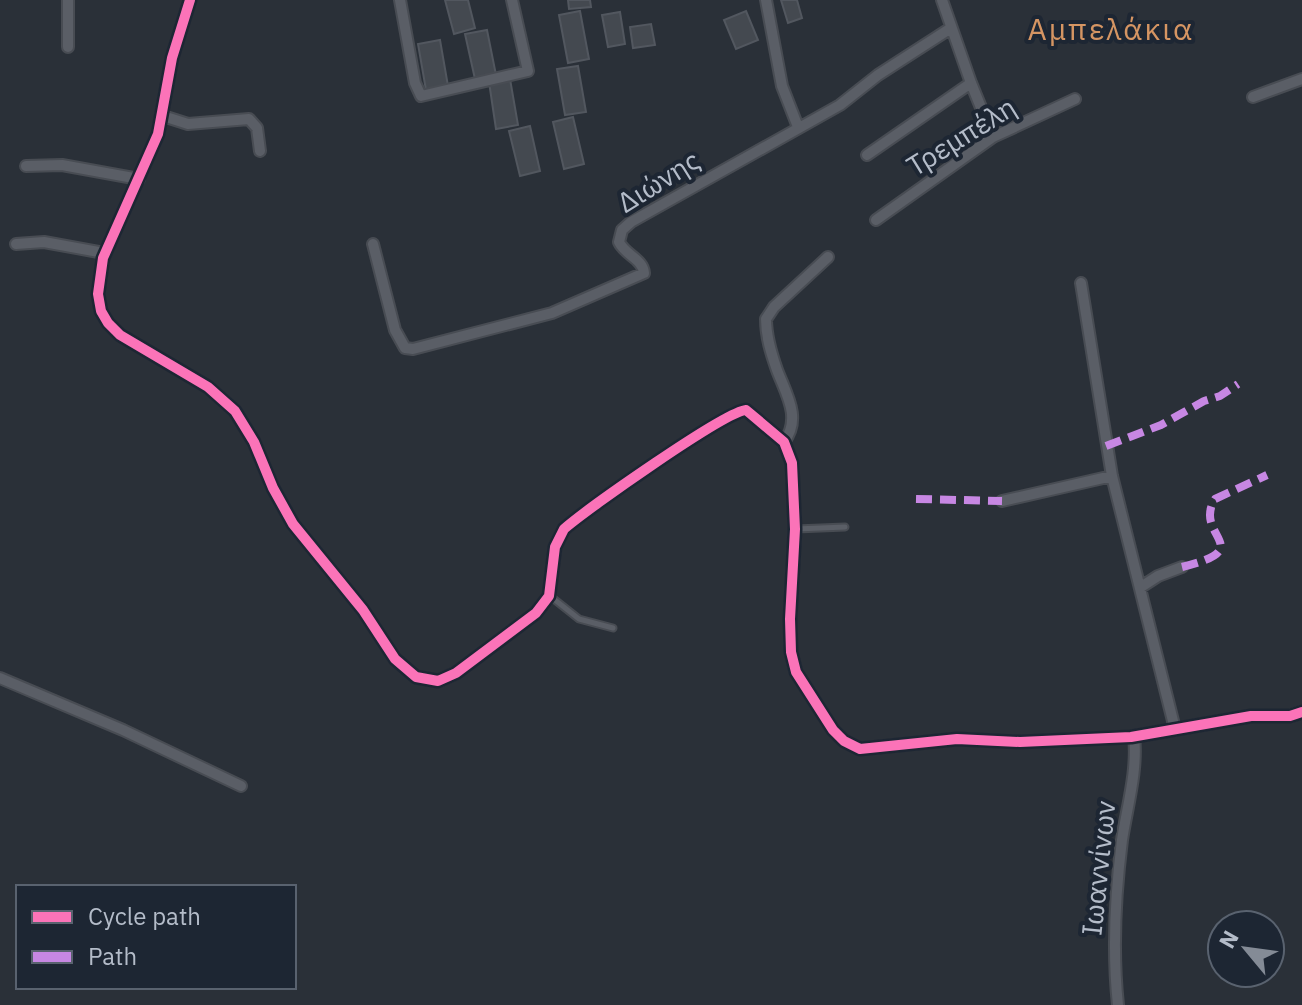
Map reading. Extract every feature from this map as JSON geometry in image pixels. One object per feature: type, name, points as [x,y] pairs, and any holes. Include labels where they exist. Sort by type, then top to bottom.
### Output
[{"type":"street","points":[[68,0],[68,47]]},
{"type":"street","points":[[190,0],[172,58],[163,116],[139,179],[104,253],[98,298],[108,323],[120,335],[208,387],[235,411],[254,442],[288,517],[317,557],[363,610],[395,659],[416,677],[438,681],[456,673],[536,613],[549,596],[555,547],[564,529],[705,431],[735,412],[746,410],[784,442],[792,463],[795,529],[790,619],[793,662],[796,672],[833,730],[844,741],[860,749],[957,739],[1020,742],[1134,736],[1251,716],[1290,716],[1302,712]]},
{"type":"street","points":[[400,0],[415,83],[421,96],[528,71],[512,0]]},
{"type":"street","points":[[766,0],[782,86],[798,127]]},
{"type":"street","points":[[942,0],[993,137]]},
{"type":"street","name":"Διώνης","points":[[373,244],[395,330],[405,348],[413,349],[552,313],[641,276],[644,270],[641,263],[625,252],[619,242],[622,230],[631,222],[840,105],[878,75],[951,28]]},
{"type":"street","points":[[1253,97],[1302,79]]},
{"type":"street","points":[[867,155],[971,83]]},
{"type":"street","name":"Τρεμπέλη","points":[[876,220],[993,137],[1075,99]]},
{"type":"street","points":[[163,116],[188,124],[249,119],[257,128],[260,151]]},
{"type":"street","points":[[26,166],[62,165],[139,179]]},
{"type":"street","points":[[16,244],[44,242],[104,253]]},
{"type":"street","points":[[784,442],[792,428],[793,411],[769,347],[766,319],[774,307],[828,257]]},
{"type":"street","points":[[1081,283],[1112,476],[1175,729]]},
{"type":"street","points":[[1002,501],[1112,476]]},
{"type":"street","points":[[1141,587],[1158,576],[1182,567]]},
{"type":"street","points":[[0,678],[123,730],[241,786]]},
{"type":"street","name":"Ιωαννίνων","points":[[1118,1005],[1113,947],[1114,912],[1134,765],[1134,736]]},
{"type":"lane","points":[[795,529],[845,527]]},
{"type":"lane","points":[[549,596],[579,619],[613,628]]},
{"type":"building","points":[[445,0],[468,0],[475,28],[454,34]]},
{"type":"building","points":[[568,0],[590,0],[591,7],[569,9]]},
{"type":"building","points":[[781,0],[797,0],[802,18],[788,23]]},
{"type":"building","points":[[580,11],[589,59],[568,63],[559,15]]},
{"type":"building","points":[[746,11],[758,40],[736,49],[724,20]]},
{"type":"building","points":[[620,12],[625,44],[608,47],[602,15]]},
{"type":"building","points":[[651,24],[655,45],[633,48],[630,27]]},
{"type":"building","points":[[487,30],[496,75],[475,79],[465,34]]},
{"type":"building","points":[[440,40],[448,86],[426,90],[418,44]]},
{"type":"building","points":[[578,66],[586,112],[565,115],[557,69]]},
{"type":"building","points":[[510,79],[518,125],[496,129],[489,82]]},
{"type":"building","points":[[573,117],[584,164],[564,169],[553,122]]},
{"type":"building","points":[[530,126],[540,171],[520,176],[509,131]]},
{"type":"marked path","points":[[1106,446],[1161,425],[1238,384]]},
{"type":"marked path","points":[[1182,567],[1217,554],[1221,547],[1211,523],[1210,512],[1215,499],[1267,475]]},
{"type":"marked path","points":[[916,499],[1002,501]]},
{"type":"cycle path","points":[[190,0],[172,58],[158,134],[103,258],[98,294],[101,311],[120,335],[208,387],[235,411],[254,442],[273,488],[293,524],[363,610],[395,659],[416,677],[438,681],[456,673],[536,613],[549,596],[555,547],[564,529],[685,443],[746,410],[784,442],[792,463],[795,529],[791,652],[796,672],[833,730],[844,741],[860,749],[957,739],[1020,742],[1131,737],[1251,716],[1290,716],[1302,712]]},
{"type":"district","name":"Αμπελάκια","points":[[1111,28]]}]
